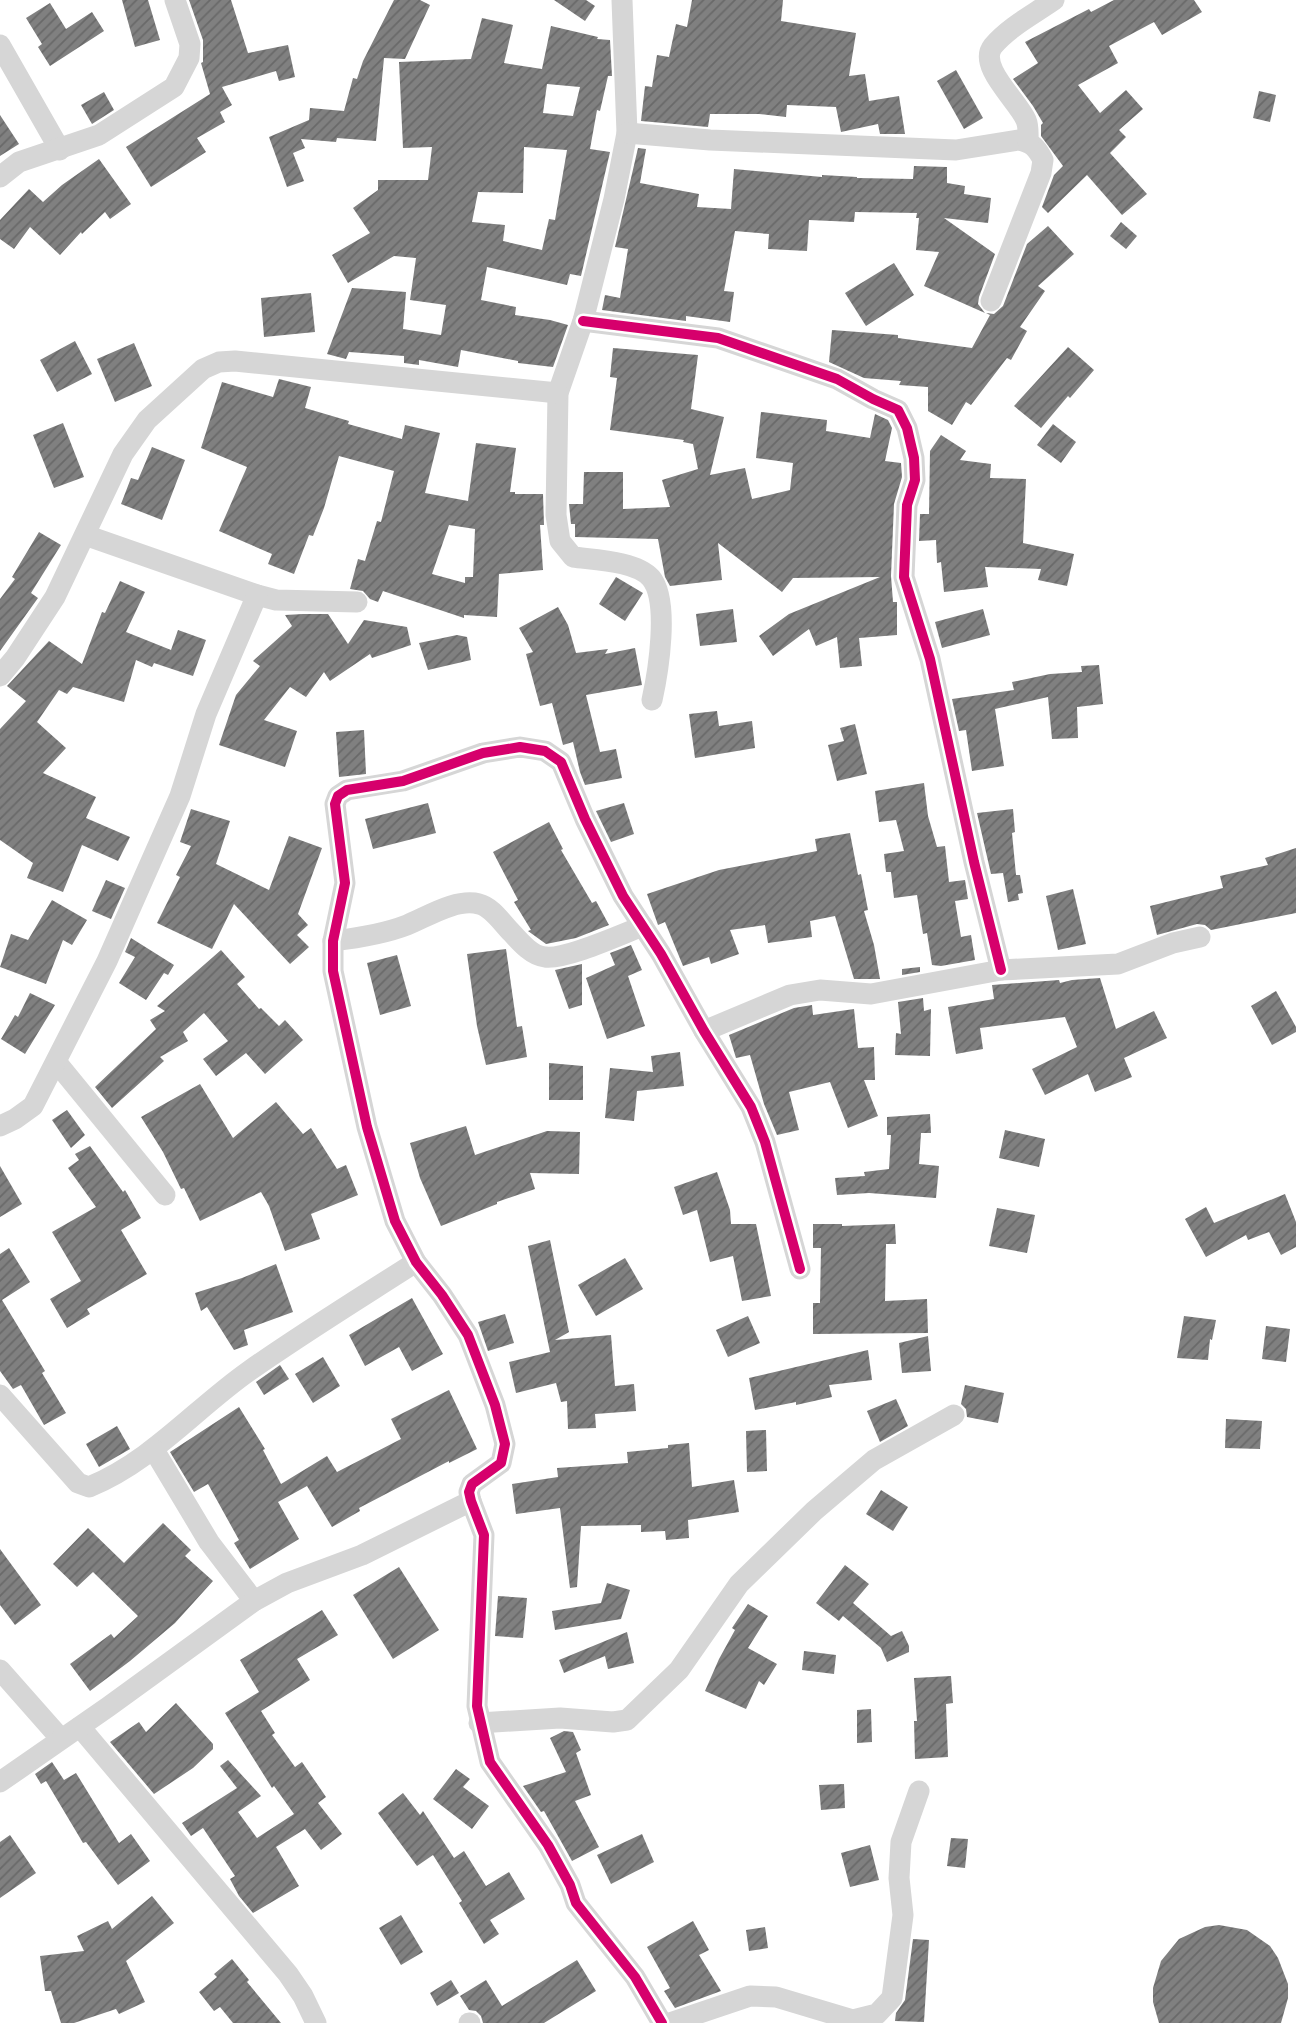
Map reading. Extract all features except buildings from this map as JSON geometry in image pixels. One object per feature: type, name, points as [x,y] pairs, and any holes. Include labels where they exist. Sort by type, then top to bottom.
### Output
[{"type":"street","points":[[0,177],[19,162],[99,135],[174,87],[188,58],[190,44],[175,0]]},
{"type":"street","points":[[622,0],[626,133],[614,199],[583,321],[558,393],[556,515],[560,541],[573,557],[625,564],[650,578],[660,598],[660,667],[652,700]]},
{"type":"street","points":[[1028,142],[1028,123],[992,71],[988,59],[991,48],[1003,36],[1054,0]]},
{"type":"street","points":[[0,45],[60,150]]},
{"type":"street","points":[[626,133],[709,141],[956,150],[1018,140],[1028,142],[1037,149],[1043,160],[1041,173],[991,302]]},
{"type":"street","points":[[583,321],[718,338],[837,379],[898,410],[907,428],[915,458],[915,480],[907,505],[904,577],[930,659],[974,862],[1001,970]]},
{"type":"street","points":[[0,676],[55,597],[123,454],[147,419],[203,369],[219,362],[257,363],[558,393]]},
{"type":"street","points":[[85,535],[276,600],[357,602]]},
{"type":"street","points":[[0,1126],[33,1106],[107,961],[180,796],[206,714],[257,595]]},
{"type":"street","points":[[663,2023],[620,1956],[588,1921],[576,1903],[570,1885],[548,1845],[490,1762],[477,1706],[484,1535],[469,1492],[472,1484],[501,1463],[505,1444],[495,1405],[468,1335],[442,1295],[415,1262],[395,1221],[367,1127],[333,971],[333,941],[345,883],[335,804],[338,796],[347,790],[402,780],[483,753],[520,747],[545,751],[561,762],[585,819],[623,896],[661,954],[751,1107],[765,1142],[800,1269]]},
{"type":"street","points":[[333,941],[364,937],[397,928],[456,905],[479,904],[491,911],[521,943],[534,953],[546,957],[576,952],[643,926]]},
{"type":"street","points":[[704,1031],[790,995],[820,990],[871,994],[1001,970],[1118,964],[1173,943],[1199,937]]},
{"type":"street","points":[[57,1063],[165,1195]]},
{"type":"street","points":[[0,1395],[78,1483],[89,1487],[111,1478],[154,1450],[248,1372],[415,1262]]},
{"type":"street","points":[[480,1723],[560,1718],[613,1723],[627,1720],[679,1670],[739,1584],[814,1511],[874,1461],[954,1415]]},
{"type":"street","points":[[154,1450],[209,1542],[254,1601]]},
{"type":"street","points":[[0,1782],[254,1601],[287,1583],[362,1555],[471,1501]]},
{"type":"street","points":[[0,1670],[61,1739]]},
{"type":"street","points":[[80,1727],[288,1974],[303,1996],[316,2023]]},
{"type":"street","points":[[670,2023],[750,1996],[776,1997],[853,2020],[877,2014],[892,1998],[903,1915],[899,1878],[901,1842],[919,1791]]},
{"type":"cycle path","points":[[583,321],[718,338],[837,379],[898,410],[907,428],[914,458],[915,480],[907,505],[904,577],[930,659],[974,862],[1001,970]]},
{"type":"cycle path","points":[[662,2023],[635,1977],[576,1903],[570,1885],[548,1845],[490,1762],[477,1706],[484,1535],[469,1492],[472,1484],[501,1463],[505,1444],[495,1405],[468,1335],[416,1262],[395,1221],[367,1127],[333,971],[333,941],[345,883],[335,804],[338,796],[347,790],[403,781],[483,753],[520,747],[545,751],[561,762],[585,819],[623,896],[661,954],[751,1107],[765,1142],[800,1269]]}]
